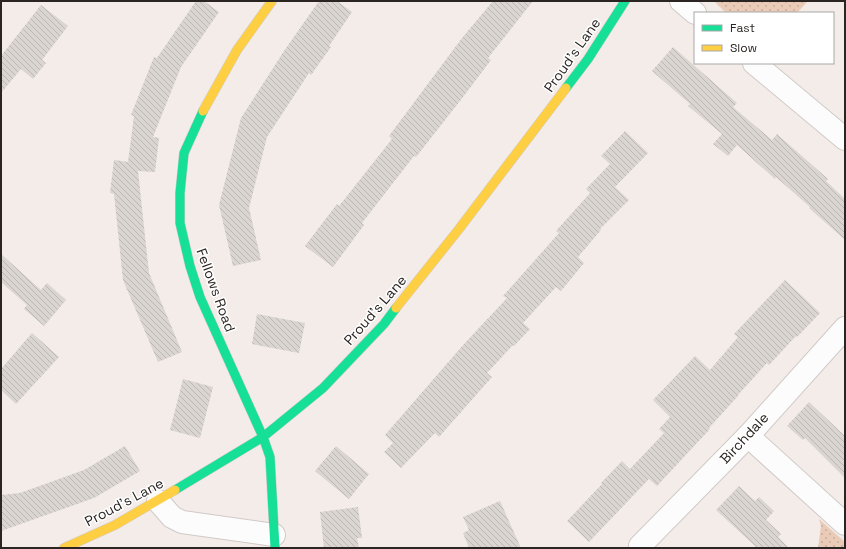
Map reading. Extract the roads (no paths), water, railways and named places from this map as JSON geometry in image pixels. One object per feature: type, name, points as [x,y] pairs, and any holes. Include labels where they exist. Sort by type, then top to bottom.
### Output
[{"type":"street","name":"Fellows Road","points":[[272,1],[237,50],[202,113],[184,153],[180,193],[180,223],[190,266],[200,297],[263,437],[270,457],[275,542]]},
{"type":"street","name":"Proud's Lane","points":[[64,548],[115,525],[158,501],[263,437],[323,388],[384,324],[464,224],[588,59],[626,1]]},
{"type":"street","points":[[681,1],[694,12]]},
{"type":"street","points":[[755,64],[845,140]]},
{"type":"street","name":"Birchdale","points":[[640,546],[748,436],[845,328]]},
{"type":"street","points":[[748,436],[845,524]]},
{"type":"street","points":[[158,501],[172,517],[182,522],[275,542]]}]
